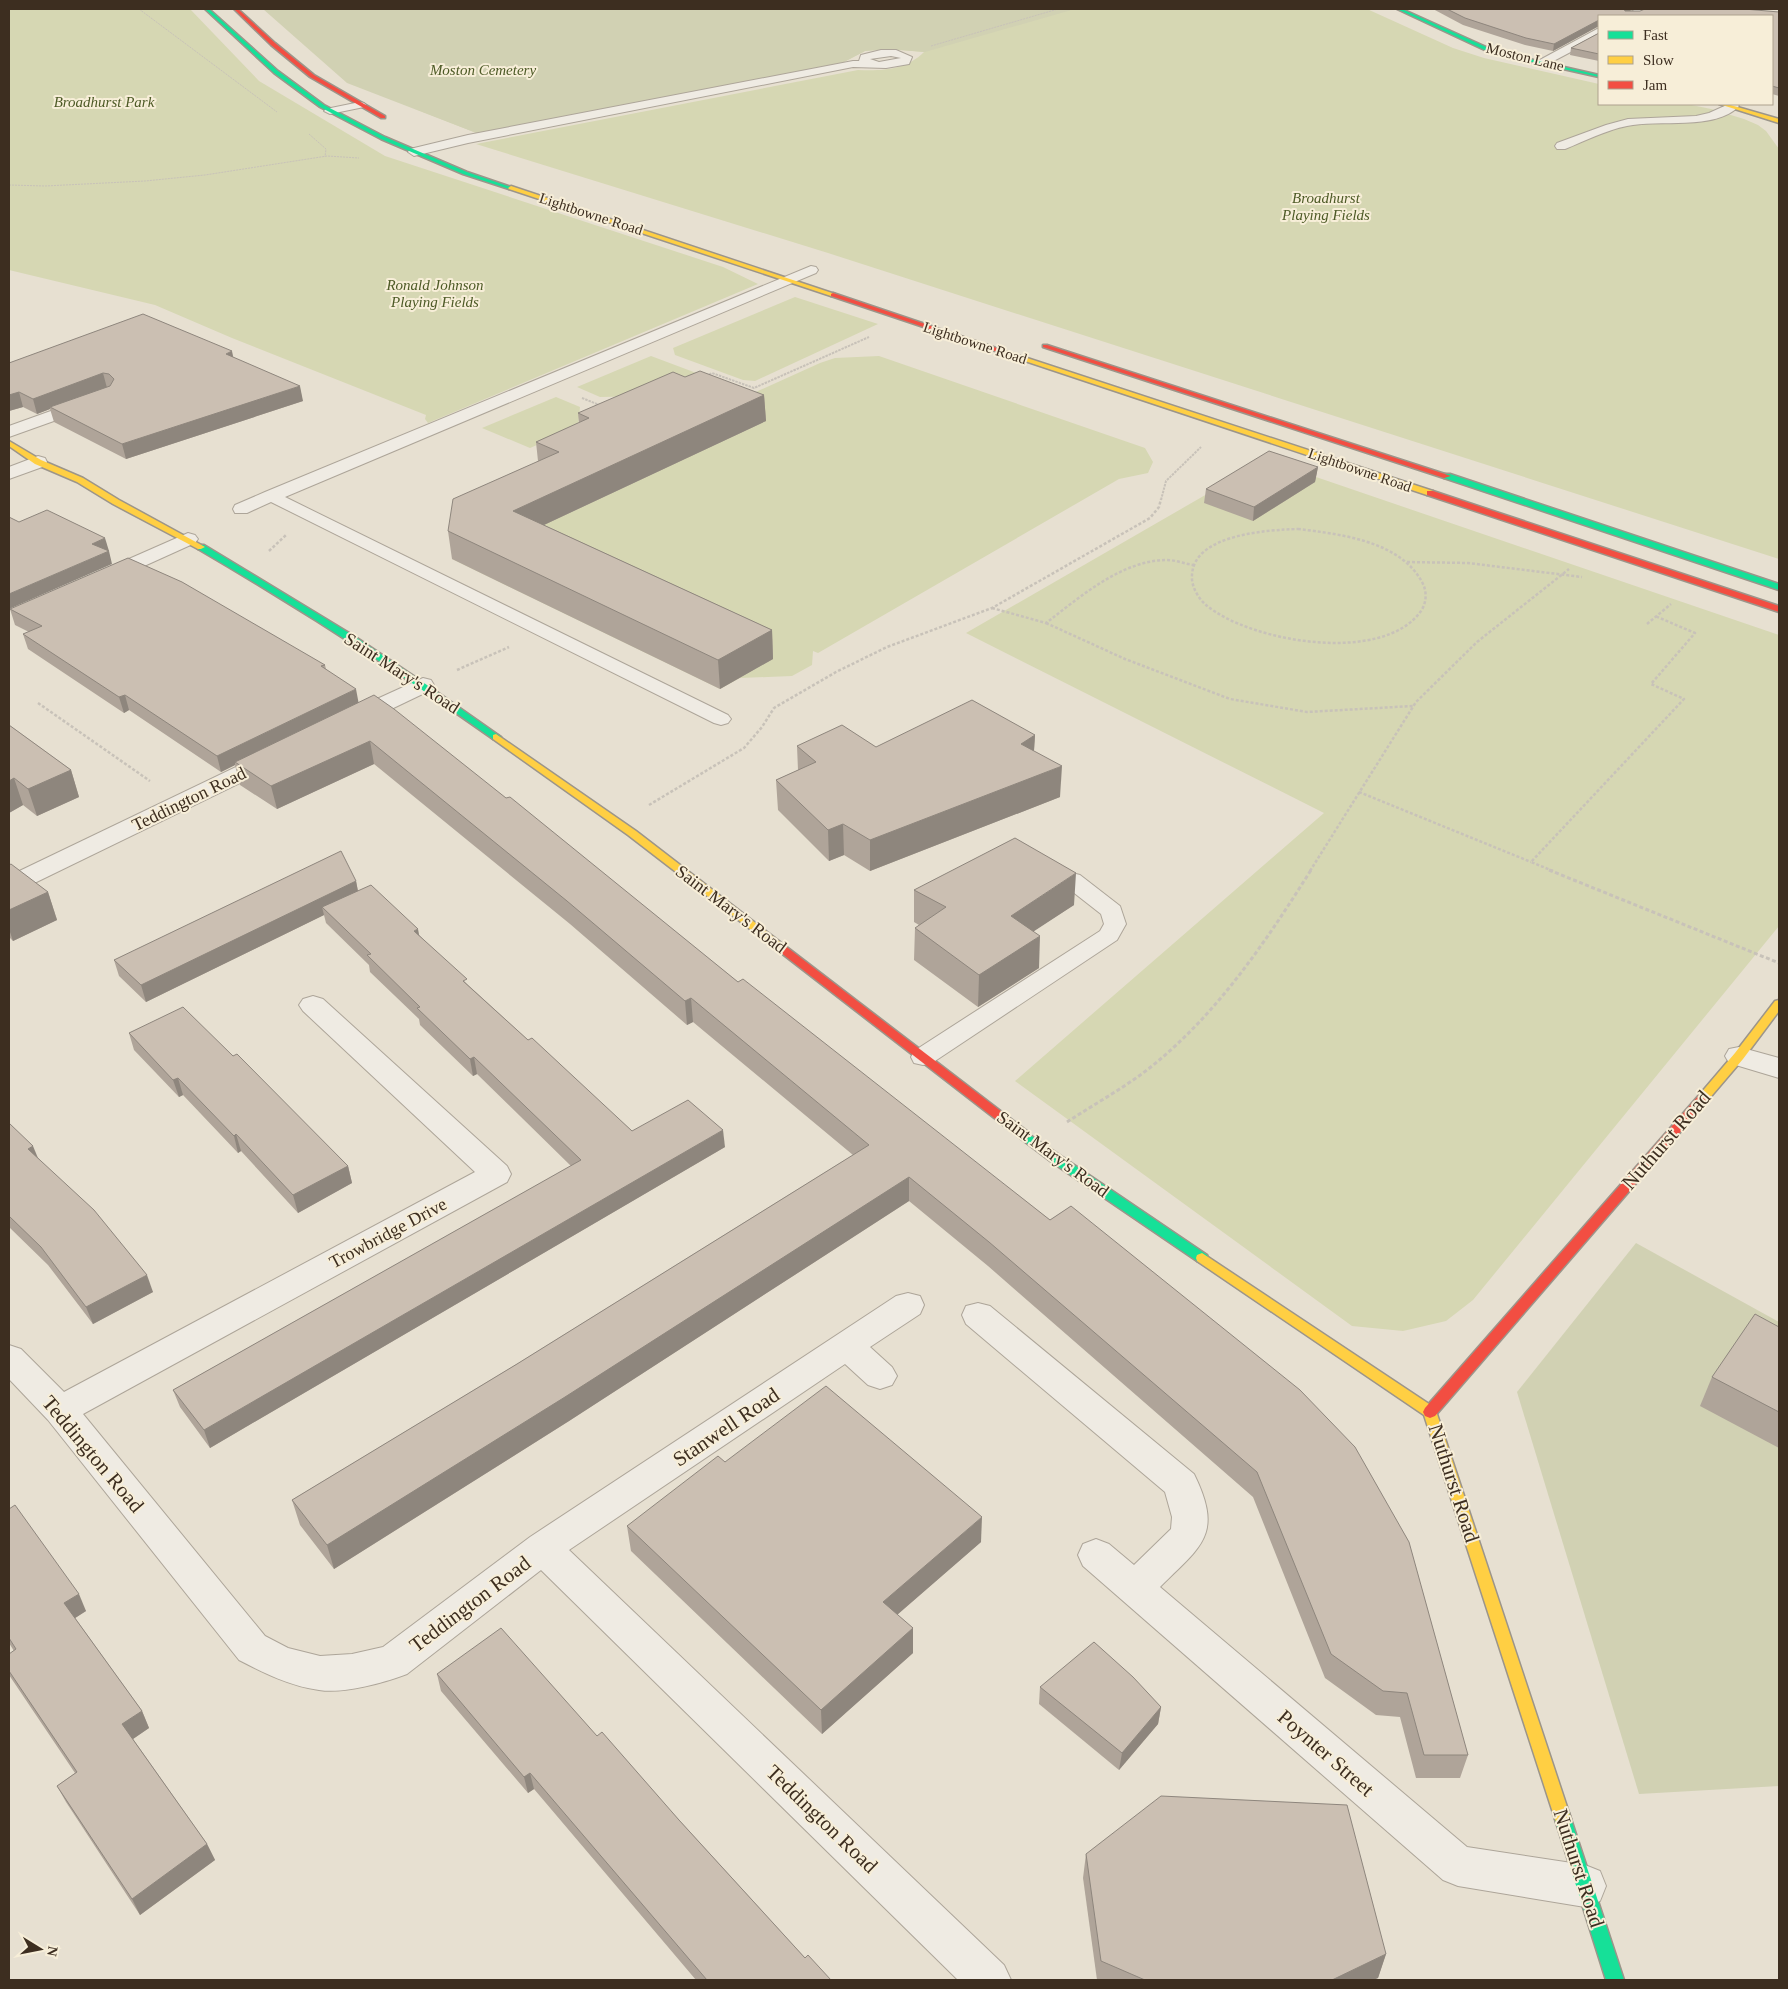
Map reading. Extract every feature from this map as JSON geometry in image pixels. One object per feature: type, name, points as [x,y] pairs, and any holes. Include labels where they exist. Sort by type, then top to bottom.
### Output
[{"type":"main road","name":"Lightbowne Road","points":[[207,9],[276,72],[330,111],[383,138],[466,173],[1779,610]]},
{"type":"main road","points":[[236,9],[272,44],[312,76],[360,106],[392,122]]},
{"type":"main road","name":"Moston Lane","points":[[1399,9],[1493,52],[1598,76]]},
{"type":"main road","points":[[1728,105],[1778,120]]},
{"type":"main road","points":[[427,137],[463,152]]},
{"type":"main road","points":[[792,264],[816,272]]},
{"type":"main road","name":"Lightbowne Road","points":[[1035,343],[1454,478],[1779,587]]},
{"type":"main road","name":"Saint Mary's Road","points":[[9,443],[38,462],[80,480],[116,502],[188,539],[248,574],[423,685],[618,824],[1057,1160],[1430,1412]]},
{"type":"main road","name":"Nuthurst Road","points":[[1615,1980],[1430,1412],[1739,1056],[1779,1004]]},
{"type":"street","points":[[1632,15],[1644,9]]},
{"type":"street","points":[[1542,62],[1598,33]]},
{"type":"street","points":[[9,432],[107,395]]},
{"type":"street","points":[[9,473],[38,462]]},
{"type":"street","points":[[90,583],[188,539]]},
{"type":"street","points":[[334,728],[423,685]]},
{"type":"street","name":"Teddington Road","points":[[9,886],[289,750]]},
{"type":"street","name":"Trowbridge Drive","points":[[60,1410],[496,1174],[313,1005]]},
{"type":"street","points":[[1739,1056],[1779,1068]]},
{"type":"street","name":"Stanwell Road","points":[[543,1548],[908,1305]]},
{"type":"street","points":[[978,1315],[1181,1484],[1190,1517],[1188,1534],[1135,1588]]},
{"type":"street","points":[[847,1346],[880,1376]]},
{"type":"street","name":"Teddington Road","points":[[9,1358],[60,1410],[252,1648],[281,1663],[320,1673],[352,1671],[393,1662],[543,1548],[989,1980]]},
{"type":"street","name":"Poynter Street","points":[[1096,1555],[1458,1866],[1585,1886]]},
{"type":"lane","points":[[414,152],[445,144],[864,63],[892,65],[905,62],[907,57],[902,55]]},
{"type":"lane","points":[[1561,146],[1628,122],[1696,119],[1712,116],[1728,105]]},
{"type":"lane","points":[[330,111],[360,106]]},
{"type":"lane","points":[[241,509],[789,280],[816,272]]},
{"type":"lane","points":[[271,496],[721,719]]},
{"type":"lane","points":[[923,1057],[1109,935],[1115,924],[1112,911],[1072,880]]},
{"type":"path","points":[[139,9],[280,114]]},
{"type":"path","points":[[902,55],[1058,9]]},
{"type":"path","points":[[304,130],[326,149],[325,157]]},
{"type":"path","points":[[9,184],[45,186],[144,181],[204,175],[325,157],[350,159],[414,152]]},
{"type":"path","points":[[703,377],[712,373],[754,388],[875,334]]},
{"type":"path","points":[[618,824],[744,748],[762,727],[774,708],[836,672],[887,647],[992,608],[1150,518],[1159,507],[1166,481],[1204,444],[1231,428]]},
{"type":"path","points":[[1277,530],[1305,530],[1339,534],[1377,546],[1406,562],[1417,572],[1423,582],[1426,592],[1425,603],[1420,613],[1411,622],[1389,632],[1362,640],[1342,642],[1296,641],[1275,637],[1235,624],[1219,616],[1198,596],[1193,585],[1194,565],[1211,548],[1240,536],[1277,530]]},
{"type":"path","points":[[1046,622],[1125,570],[1148,562],[1168,560],[1194,565]]},
{"type":"path","points":[[1406,562],[1468,562],[1587,577]]},
{"type":"path","points":[[1036,1143],[1147,1070],[1191,1030],[1238,979],[1274,929],[1413,706],[1477,642],[1563,574]]},
{"type":"path","points":[[992,608],[1046,622],[1125,659],[1230,699],[1307,712],[1413,706]]},
{"type":"path","points":[[1531,862],[1684,699],[1651,684],[1695,633],[1655,616]]},
{"type":"path","points":[[423,685],[510,646]]},
{"type":"path","points":[[38,703],[181,803]]},
{"type":"path","points":[[1359,792],[1779,963]]},
{"type":"green space","name":"Ronald Johnson Playing Fields","points":[[9,9],[190,9],[259,81],[385,156],[723,267],[758,284],[428,423],[425,419],[426,415],[232,338],[155,305],[9,270]]},
{"type":"green space","name":"Moston Cemetery","points":[[263,9],[1075,9],[925,52],[888,49],[865,51],[844,62],[479,134],[347,83]]},
{"type":"green space","name":"Broadhurst Playing Fields","points":[[955,9],[1367,9],[1453,48],[1484,58],[1598,84],[1598,105],[1692,105],[1744,119],[1766,131],[1779,149],[1779,559],[828,253],[476,144],[858,70],[894,68],[910,63],[924,52],[888,49],[865,51],[844,62],[479,134],[418,110],[523,92]]},
{"type":"green space","points":[[795,297],[878,324],[755,381],[743,380],[675,355],[673,348]]},
{"type":"green space","points":[[651,356],[699,374],[649,396],[600,397],[577,387]]},
{"type":"green space","points":[[879,356],[1145,448],[1153,462],[1148,473],[1119,479],[818,653],[813,651],[812,665],[792,676],[740,678],[720,689],[452,559],[457,527],[820,363],[835,358]]},
{"type":"green space","points":[[556,397],[580,407],[578,427],[530,448],[482,428]]},
{"type":"green space","points":[[1266,460],[1779,635],[1779,926],[1473,1300],[1446,1321],[1403,1331],[1352,1326],[1015,1081],[1324,813],[966,633]]},
{"type":"green space","points":[[1636,1243],[1779,1322],[1779,1786],[1639,1794],[1517,1392]]},
{"type":"building","points":[[1447,9],[1624,9],[1625,11],[1640,11],[1645,9],[1744,9],[1779,12],[1779,88],[1773,86],[1773,15],[1598,15],[1598,21],[1554,44],[1526,38],[1465,18]]},
{"type":"building","points":[[1598,34],[1598,54],[1571,48]]},
{"type":"building","points":[[143,314],[232,351],[226,354],[300,386],[122,444],[50,407],[110,386],[114,379],[109,374],[103,373],[33,399],[19,392],[9,395],[9,363]]},
{"type":"building","points":[[700,371],[764,395],[513,511],[772,630],[718,660],[448,531],[453,499],[559,452],[536,442],[589,418],[578,413],[673,372],[685,377]]},
{"type":"building","points":[[1269,451],[1318,467],[1254,507],[1206,489]]},
{"type":"building","points":[[47,510],[105,538],[92,544],[109,551],[9,594],[9,517],[19,522]]},
{"type":"building","points":[[128,558],[182,582],[325,665],[321,666],[356,689],[217,756],[125,695],[119,697],[23,634],[42,626],[10,609]]},
{"type":"building","points":[[374,695],[506,798],[510,797],[738,982],[743,979],[1050,1220],[1071,1206],[1300,1390],[1355,1447],[1409,1542],[1468,1755],[1424,1755],[1407,1693],[1383,1691],[1331,1654],[1257,1472],[989,1242],[909,1177],[565,1397],[327,1545],[292,1500],[517,1364],[869,1145],[691,998],[685,1001],[567,901],[370,741],[271,786],[235,762]]},
{"type":"building","points":[[972,700],[1035,735],[1021,744],[1062,766],[870,840],[843,824],[828,830],[776,780],[816,762],[797,746],[842,725],[876,747]]},
{"type":"building","points":[[9,725],[71,770],[28,789],[14,778],[9,781]]},
{"type":"building","points":[[1015,838],[1076,873],[1011,916],[1040,936],[979,975],[915,928],[946,907],[914,890]]},
{"type":"building","points":[[341,851],[356,881],[141,985],[114,960]]},
{"type":"building","points":[[11,864],[48,892],[9,910],[9,865]]},
{"type":"building","points":[[371,885],[418,929],[414,931],[467,979],[463,981],[528,1040],[532,1038],[632,1131],[688,1100],[723,1130],[204,1430],[173,1390],[581,1160],[474,1057],[470,1059],[417,1008],[420,1007],[367,955],[371,954],[322,907]]},
{"type":"building","points":[[183,1007],[233,1056],[237,1054],[348,1166],[293,1195],[236,1134],[234,1136],[178,1078],[173,1080],[129,1033]]},
{"type":"building","points":[[9,1123],[33,1146],[28,1149],[94,1210],[147,1275],[86,1307],[41,1247],[9,1216]]},
{"type":"building","points":[[1755,1314],[1779,1327],[1779,1412],[1712,1377]]},
{"type":"building","points":[[826,1386],[982,1517],[883,1602],[913,1628],[821,1710],[627,1526],[718,1456],[725,1462]]},
{"type":"building","points":[[15,1505],[79,1594],[64,1603],[142,1711],[122,1724],[207,1844],[132,1899],[57,1786],[77,1772],[9,1671],[9,1654],[16,1649],[9,1638],[9,1509]]},
{"type":"building","points":[[501,1628],[597,1736],[602,1732],[679,1820],[805,1958],[808,1955],[831,1980],[707,1980],[530,1773],[524,1777],[437,1674]]},
{"type":"building","points":[[1094,1642],[1133,1677],[1161,1707],[1122,1753],[1040,1687]]},
{"type":"building","points":[[1161,1796],[1347,1805],[1386,1954],[1332,1980],[1145,1980],[1101,1961],[1086,1854]]},
{"type":"traffic: fast","points":[[207,9],[276,72],[322,106],[383,138],[465,173],[511,188]]},
{"type":"traffic: fast","points":[[1399,9],[1493,52],[1598,76]]},
{"type":"traffic: fast","points":[[1447,476],[1779,587]]},
{"type":"traffic: fast","points":[[201,547],[351,638],[496,737]]},
{"type":"traffic: fast","points":[[1024,1135],[1057,1160],[1202,1258]]},
{"type":"traffic: fast","points":[[1563,1819],[1615,1980]]},
{"type":"traffic: slow","points":[[1725,105],[1779,121]]},
{"type":"traffic: slow","points":[[511,188],[833,295]]},
{"type":"traffic: slow","points":[[1024,359],[1430,493]]},
{"type":"traffic: slow","points":[[9,443],[38,462],[80,480],[116,502],[201,547]]},
{"type":"traffic: slow","points":[[496,737],[632,833],[780,947]]},
{"type":"traffic: slow","points":[[1704,1097],[1739,1056],[1779,1004]]},
{"type":"traffic: slow","points":[[1202,1258],[1430,1412]]},
{"type":"traffic: slow","points":[[1430,1412],[1563,1819]]},
{"type":"traffic: jam","points":[[236,9],[273,44],[312,76],[383,117]]},
{"type":"traffic: jam","points":[[833,295],[1024,359]]},
{"type":"traffic: jam","points":[[1045,346],[1447,476]]},
{"type":"traffic: jam","points":[[1430,493],[1779,609]]},
{"type":"traffic: jam","points":[[780,947],[1024,1135]]},
{"type":"traffic: jam","points":[[1430,1412],[1704,1097]]},
{"type":"park label","name":"Broadhurst Park","points":[[104,102]]}]
